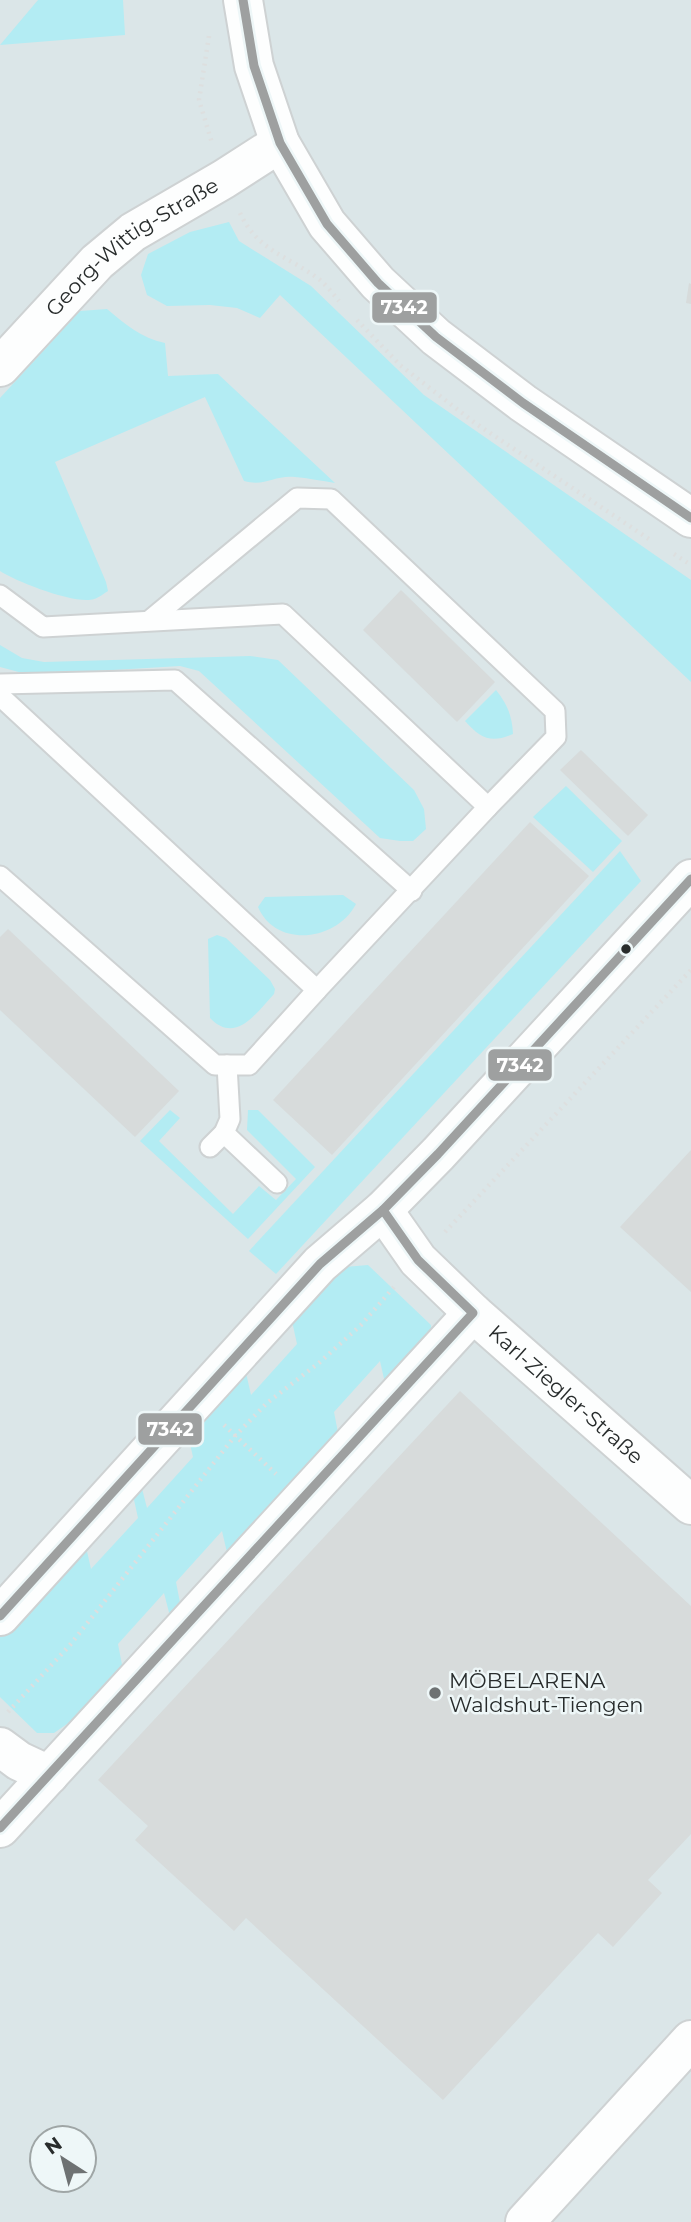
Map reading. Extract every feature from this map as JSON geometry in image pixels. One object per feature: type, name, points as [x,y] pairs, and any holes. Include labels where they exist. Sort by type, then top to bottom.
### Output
[{"type":"street","points":[[243,0],[254,66],[280,144],[327,224],[378,283],[436,337],[523,403],[691,518]]},
{"type":"street","name":"Georg-Wittig-Straße","points":[[0,368],[97,262],[133,232],[280,144]]},
{"type":"street","points":[[0,1616],[320,1264],[383,1210],[438,1154],[691,879]]},
{"type":"street","name":"Karl-Ziegler-Straße","points":[[383,1210],[418,1260],[473,1313],[691,1505]]},
{"type":"street","points":[[0,1828],[473,1313]]},
{"type":"street","points":[[0,1747],[19,1761],[49,1775]]},
{"type":"street","points":[[525,2222],[691,2040]]},
{"type":"lane","points":[[0,876],[215,1065],[249,1065],[556,737],[555,711],[331,499],[297,498],[150,620]]},
{"type":"lane","points":[[0,594],[43,627],[283,614],[488,807]]},
{"type":"lane","points":[[0,684],[175,680],[412,891]]},
{"type":"lane","points":[[0,696],[317,990]]},
{"type":"lane","points":[[228,1065],[230,1119],[217,1140],[277,1182]]},
{"type":"path","points":[[0,1721],[70,1645],[236,1436],[267,1403],[320,1362],[361,1325],[418,1260],[691,970]]},
{"type":"path","points":[[197,1401],[304,1499]]},
{"type":"shaded area","points":[[0,0],[691,0],[691,2222],[0,2222]]},
{"type":"shaded area","points":[[38,0],[123,0],[125,35],[0,45]]},
{"type":"shaded area","points":[[229,222],[239,241],[311,286],[424,395],[691,580],[691,682],[280,295],[260,318],[237,308],[210,305],[167,306],[147,295],[141,275],[148,254],[190,232]]},
{"type":"shaded area","points":[[107,309],[141,334],[165,343],[168,376],[218,374],[335,483],[295,477],[258,483],[244,481],[205,397],[55,462],[108,591],[96,598],[74,599],[19,581],[0,571],[0,398],[80,311]]},
{"type":"shaded area","points":[[0,645],[22,658],[44,662],[250,656],[278,660],[414,790],[424,809],[426,829],[413,841],[380,838],[199,671],[180,666],[30,675],[0,667]]},
{"type":"shaded area","points":[[496,690],[508,710],[513,734],[492,739],[476,732],[465,721]]},
{"type":"shaded area","points":[[566,786],[622,841],[593,872],[533,817]]},
{"type":"shaded area","points":[[620,851],[641,881],[276,1274],[249,1251]]},
{"type":"shaded area","points":[[343,895],[356,904],[347,916],[335,926],[307,935],[278,929],[258,907],[265,897]]},
{"type":"shaded area","points":[[217,935],[226,938],[270,980],[275,989],[274,994],[253,1017],[237,1027],[220,1025],[210,1018],[208,939]]},
{"type":"shaded area","points":[[170,1110],[180,1118],[159,1141],[233,1214],[259,1186],[276,1200],[296,1179],[247,1130],[248,1110],[258,1110],[315,1167],[248,1239],[140,1141]]},
{"type":"shaded area","points":[[368,1265],[431,1325],[431,1343],[387,1392],[380,1361],[334,1412],[340,1443],[229,1561],[222,1531],[176,1582],[182,1613],[172,1624],[164,1593],[118,1644],[124,1675],[103,1699],[54,1733],[37,1733],[0,1697],[0,1635],[7,1622],[84,1538],[91,1569],[138,1518],[131,1486],[139,1477],[147,1508],[193,1457],[186,1426],[244,1364],[251,1395],[297,1344],[290,1312],[345,1267]]},
{"type":"building","points":[[689,283],[691,284],[691,304],[686,303]]},
{"type":"building","points":[[401,590],[495,682],[457,722],[363,630]]},
{"type":"building","points":[[581,750],[648,815],[628,836],[560,770]]},
{"type":"building","points":[[530,822],[589,876],[332,1155],[273,1100]]},
{"type":"building","points":[[8,929],[179,1091],[135,1137],[0,1010],[0,937]]},
{"type":"building","points":[[691,1150],[691,1292],[620,1227]]},
{"type":"building","name":"MÖBELARENA Waldshut-Tiengen","points":[[460,1391],[691,1606],[691,1834],[648,1880],[662,1893],[613,1947],[598,1933],[443,2100],[246,1918],[234,1931],[135,1840],[148,1826],[98,1780]]},
{"type":"transit line","name":"7342","points":[[243,0],[254,66],[280,143],[327,224],[378,283],[436,337],[523,403],[691,518]]},
{"type":"transit line","name":"7342","points":[[0,1616],[320,1264],[383,1210],[438,1154],[691,879]]},
{"type":"transit line","name":"7342","points":[[0,1828],[473,1313],[418,1260],[383,1210]]},
{"type":"place","name":"MÖBELARENA Waldshut-Tiengen","points":[[435,1693]]}]
